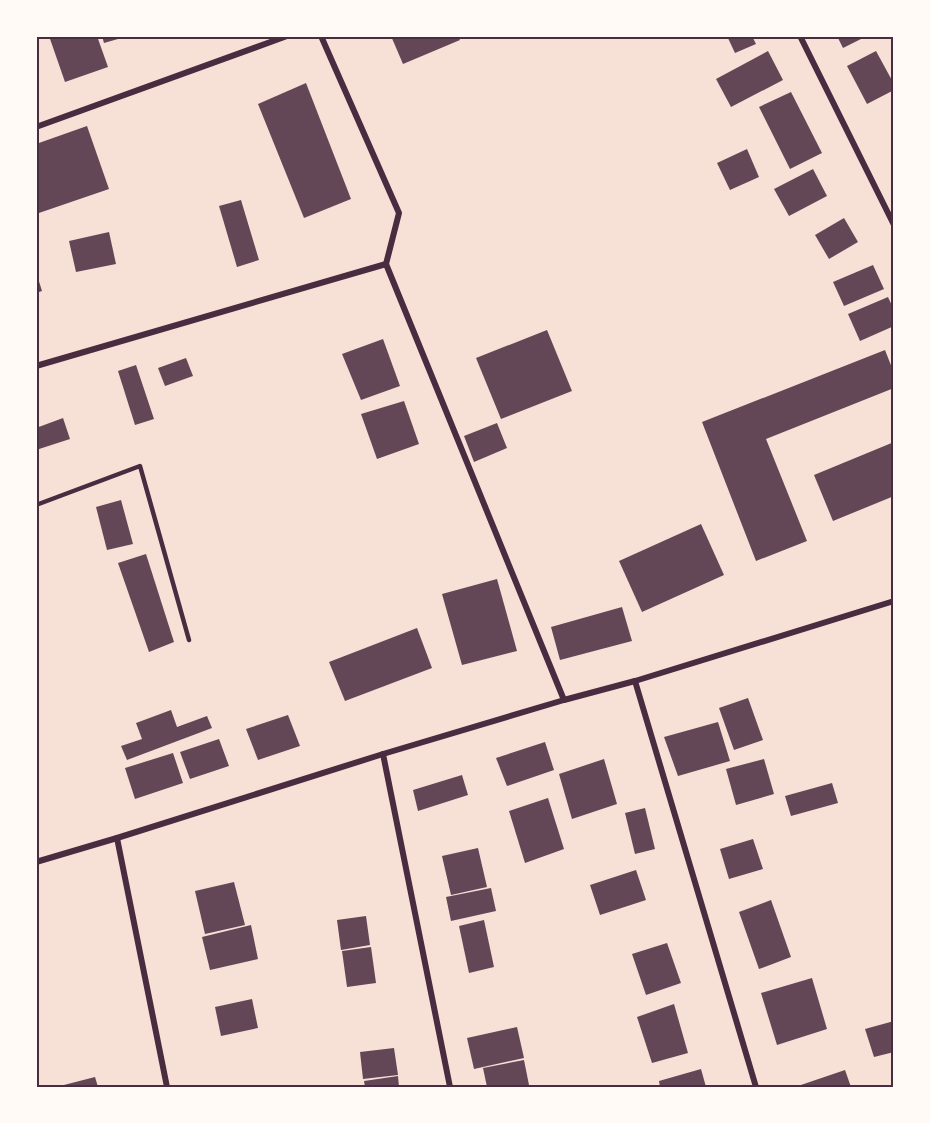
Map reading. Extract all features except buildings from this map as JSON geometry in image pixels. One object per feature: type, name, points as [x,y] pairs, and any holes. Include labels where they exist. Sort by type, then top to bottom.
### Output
[{"type":"street","points":[[36,128],[287,36]]},
{"type":"street","points":[[321,36],[399,213],[386,264],[564,700]]},
{"type":"street","points":[[800,36],[894,225]]},
{"type":"street","points":[[36,366],[386,264]]},
{"type":"street","points":[[36,862],[383,754],[635,681],[894,601]]},
{"type":"street","points":[[635,681],[756,1087]]},
{"type":"street","points":[[383,754],[450,1087]]},
{"type":"street","points":[[117,838],[167,1087]]},
{"type":"lane","points":[[36,505],[140,466],[189,640]]}]
